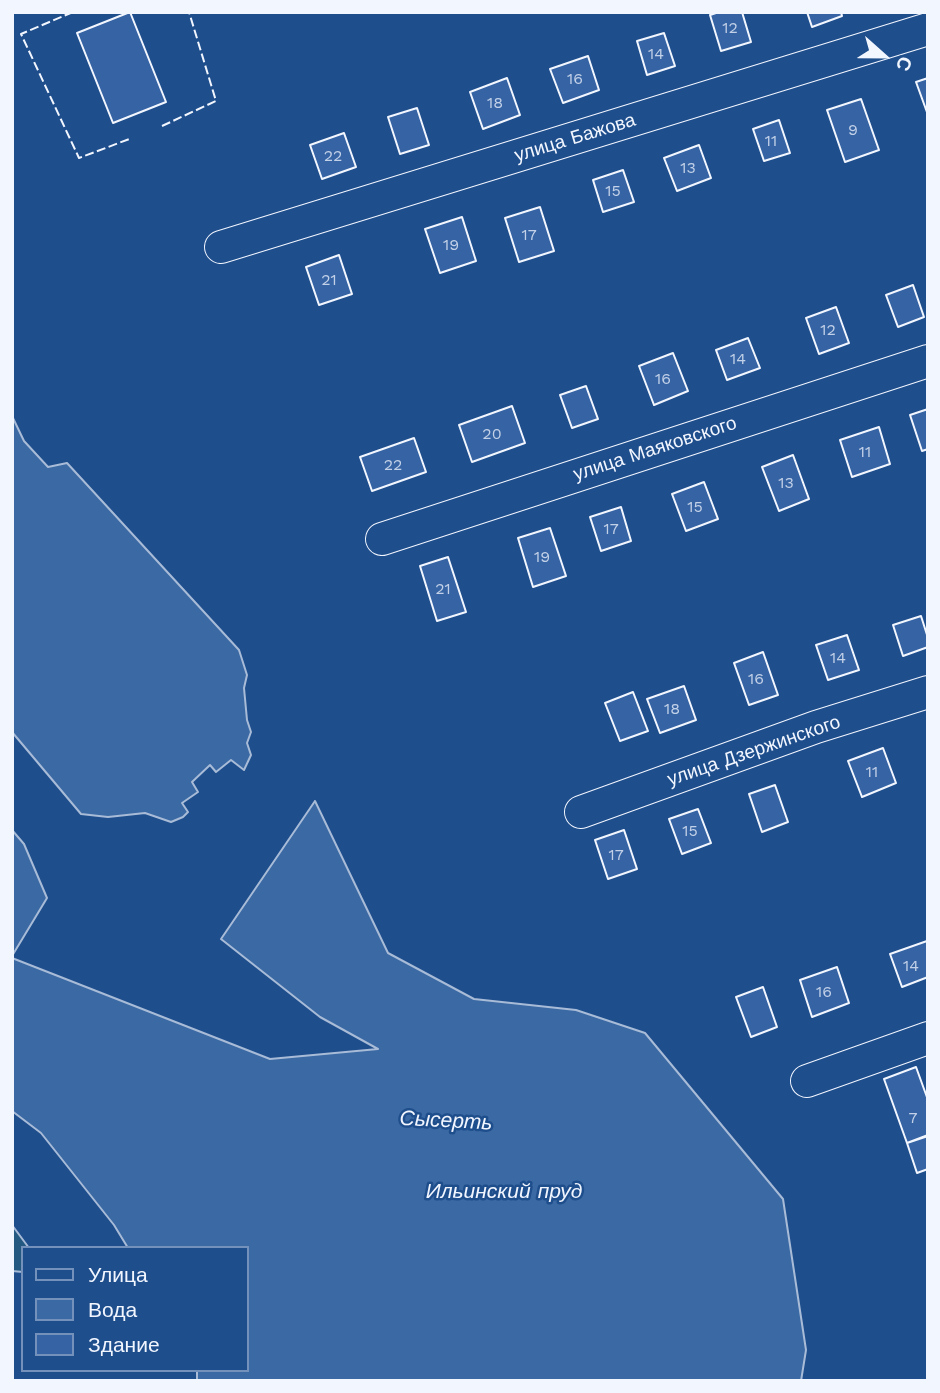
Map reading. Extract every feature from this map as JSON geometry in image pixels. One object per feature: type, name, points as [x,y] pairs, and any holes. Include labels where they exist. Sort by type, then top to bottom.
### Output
[{"type":"street","name":"улица Бажова","points":[[221,247],[928,29]]},
{"type":"street","name":"улица Маяковского","points":[[382,539],[928,361]]},
{"type":"street","name":"улица Дзержинского","points":[[581,812],[816,727],[928,692]]},
{"type":"street","points":[[807,1081],[928,1038]]},
{"type":"shaded area","points":[[12,1225],[28,1246],[21,1246],[21,1272],[12,1271]]},
{"type":"water","points":[[12,416],[24,441],[48,467],[67,463],[239,650],[247,675],[244,688],[251,732],[247,743],[251,755],[244,770],[231,760],[216,772],[210,765],[192,782],[198,792],[182,803],[188,812],[171,822],[145,813],[108,817],[81,814],[12,732]]},
{"type":"water","name":"Ильинский пруд","points":[[315,801],[388,953],[474,999],[576,1010],[645,1033],[783,1199],[806,1350],[801,1381],[197,1381],[197,1372],[248,1372],[248,1246],[127,1246],[114,1225],[41,1133],[12,1111],[12,958],[270,1059],[378,1049],[320,1017],[221,939]]},
{"type":"water","points":[[12,830],[24,844],[47,898],[12,956]]},
{"type":"building","points":[[130,12],[166,102],[113,123],[77,33]]},
{"type":"building","points":[[719,12],[742,12],[751,42],[721,51],[710,15]]},
{"type":"building","points":[[807,12],[841,12],[842,16],[812,27]]},
{"type":"building","points":[[664,33],[675,66],[647,75],[637,41]]},
{"type":"building","points":[[588,56],[599,90],[563,103],[550,69]]},
{"type":"building","points":[[507,78],[520,115],[483,129],[470,92]]},
{"type":"building","points":[[928,78],[928,115],[916,82]]},
{"type":"building","points":[[861,99],[879,150],[845,162],[827,110]]},
{"type":"building","points":[[417,108],[429,145],[400,154],[388,117]]},
{"type":"building","points":[[779,120],[790,153],[764,161],[753,129]]},
{"type":"building","points":[[344,133],[356,167],[322,179],[310,145]]},
{"type":"building","points":[[699,145],[711,178],[677,191],[664,158]]},
{"type":"building","points":[[623,170],[634,202],[603,212],[593,180]]},
{"type":"building","points":[[540,207],[554,251],[519,262],[505,218]]},
{"type":"building","points":[[462,217],[476,261],[440,273],[425,229]]},
{"type":"building","points":[[339,255],[352,294],[319,305],[306,267]]},
{"type":"building","points":[[913,285],[924,317],[898,327],[886,295]]},
{"type":"building","points":[[836,307],[849,343],[819,354],[806,318]]},
{"type":"building","points":[[748,338],[760,368],[727,380],[716,350]]},
{"type":"building","points":[[673,353],[688,391],[654,405],[639,366]]},
{"type":"building","points":[[586,386],[598,419],[572,428],[560,395]]},
{"type":"building","points":[[512,406],[525,443],[472,462],[459,425]]},
{"type":"building","points":[[928,409],[928,449],[922,451],[910,415]]},
{"type":"building","points":[[879,427],[890,464],[852,477],[840,440]]},
{"type":"building","points":[[414,438],[426,472],[372,491],[360,457]]},
{"type":"building","points":[[793,455],[809,499],[779,511],[762,467]]},
{"type":"building","points":[[704,482],[718,519],[686,531],[672,494]]},
{"type":"building","points":[[621,507],[631,541],[601,551],[590,517]]},
{"type":"building","points":[[550,528],[566,576],[533,587],[518,538]]},
{"type":"building","points":[[448,557],[466,612],[437,621],[420,566]]},
{"type":"building","points":[[921,616],[928,647],[903,656],[893,625]]},
{"type":"building","points":[[847,635],[859,670],[828,680],[816,645]]},
{"type":"building","points":[[763,652],[778,695],[749,705],[734,663]]},
{"type":"building","points":[[684,686],[696,720],[660,733],[647,699]]},
{"type":"building","points":[[633,692],[648,731],[620,741],[605,703]]},
{"type":"building","points":[[883,748],[896,783],[862,797],[848,761]]},
{"type":"building","points":[[775,785],[788,822],[762,832],[749,794]]},
{"type":"building","points":[[698,809],[711,843],[682,854],[669,819]]},
{"type":"building","points":[[624,830],[637,869],[608,879],[595,840]]},
{"type":"building","points":[[927,941],[928,977],[902,987],[890,954]]},
{"type":"building","points":[[837,967],[849,1003],[812,1017],[800,980]]},
{"type":"building","points":[[763,987],[777,1027],[751,1037],[736,997]]},
{"type":"building","points":[[916,1067],[928,1100],[928,1135],[907,1143],[884,1079]]},
{"type":"building","points":[[928,1136],[928,1169],[917,1173],[907,1143]]},
{"type":"fence","points":[[73,12],[21,34],[79,158],[132,138]]},
{"type":"fence","points":[[162,126],[216,101],[189,12]]},
{"type":"water label","name":"Сысерть","points":[[446,1121]]}]
